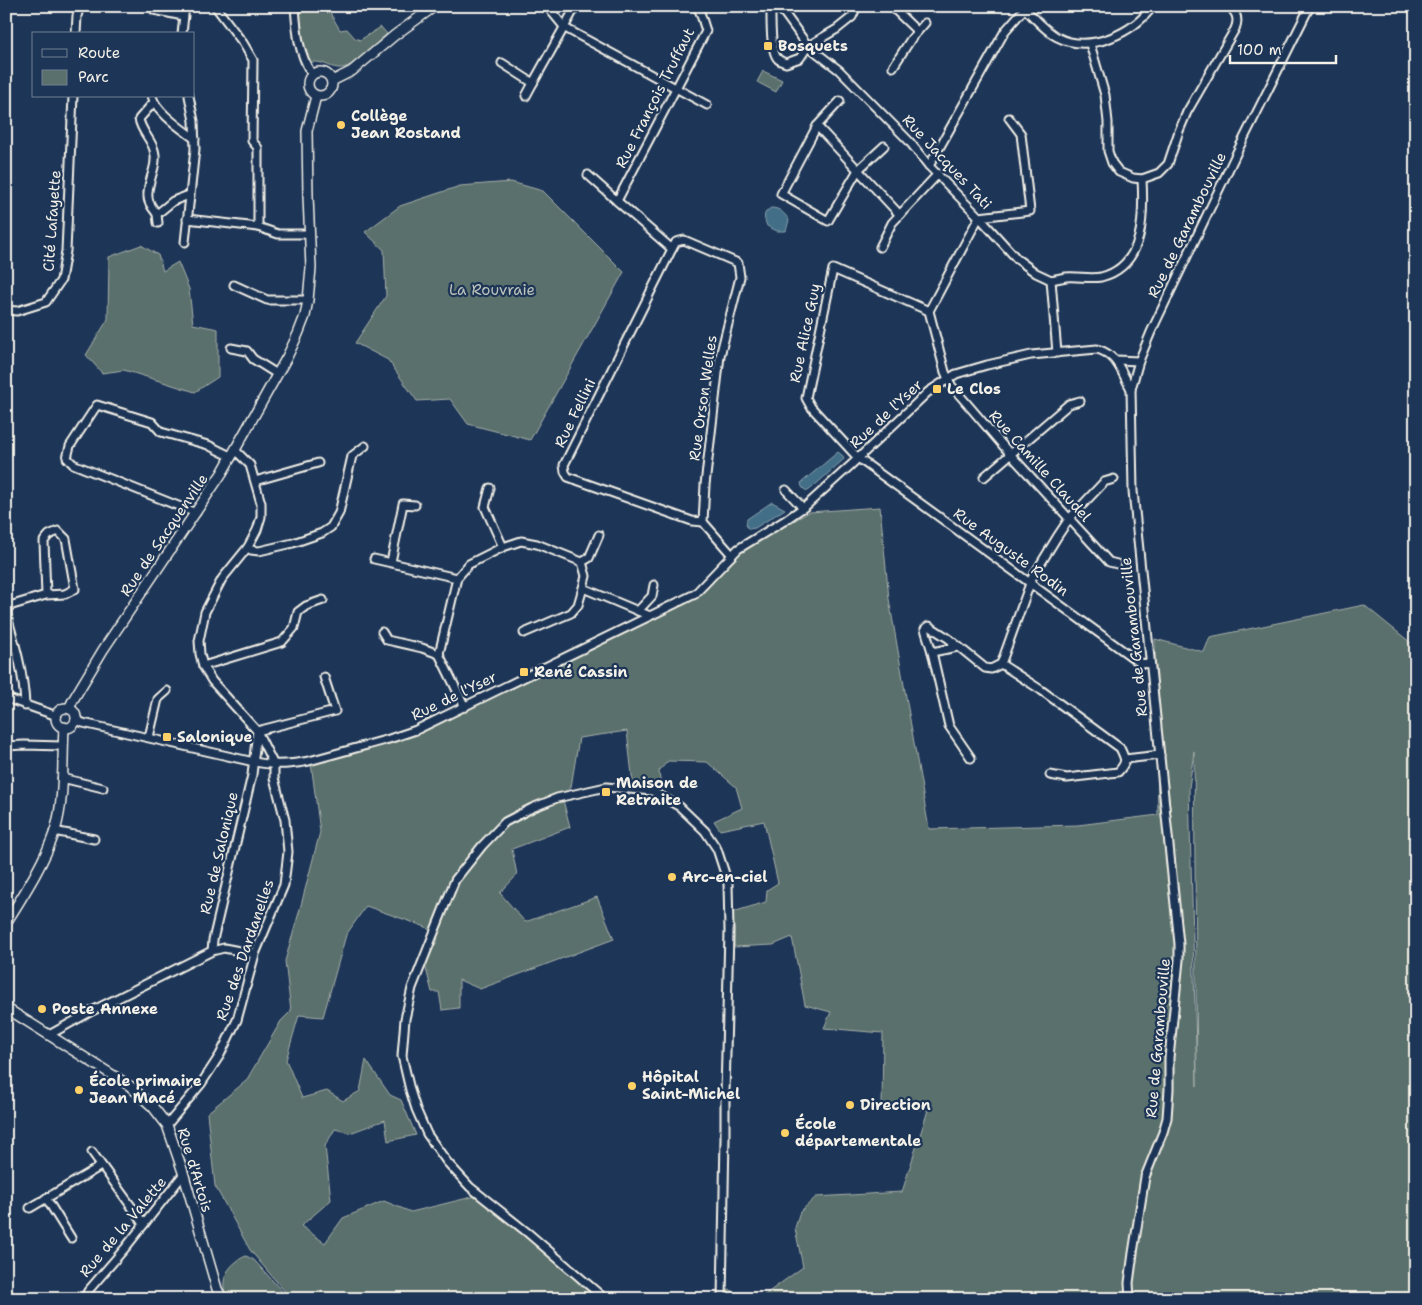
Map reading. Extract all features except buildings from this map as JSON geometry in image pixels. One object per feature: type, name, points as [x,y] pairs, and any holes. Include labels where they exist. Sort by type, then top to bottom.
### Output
[{"type":"street","points":[[76,32],[80,6]]},
{"type":"street","points":[[156,6],[154,10],[183,16]]},
{"type":"street","points":[[182,32],[186,6]]},
{"type":"street","points":[[215,6],[243,43],[253,60],[252,141],[258,148],[258,226]]},
{"type":"street","points":[[295,6],[298,37],[303,60],[312,75]]},
{"type":"street","points":[[332,81],[352,71],[395,35],[435,6]]},
{"type":"street","points":[[547,6],[565,28],[707,105]]},
{"type":"street","points":[[526,96],[576,6]]},
{"type":"street","name":"Rue François Truffaut","points":[[617,201],[706,31],[696,6]]},
{"type":"street","points":[[771,6],[774,52],[777,59],[786,63],[800,58],[808,46],[837,29],[852,17],[857,6]]},
{"type":"street","name":"Rue Jacques Tati","points":[[776,6],[784,13],[808,46],[839,70],[909,141],[929,166],[1018,259],[1036,273],[1051,280]]},
{"type":"street","points":[[891,6],[917,31]]},
{"type":"street","points":[[929,166],[1006,31],[1024,7],[1034,19],[1056,37],[1090,44],[1124,32],[1142,18],[1153,6]]},
{"type":"street","points":[[1090,44],[1105,95],[1108,122],[1108,151],[1112,163],[1119,172],[1142,179],[1159,173],[1168,164],[1178,131],[1187,112],[1238,22],[1234,11],[1229,6]]},
{"type":"street","name":"Rue de Garambouville","points":[[1130,1299],[1129,1283],[1145,1177],[1167,1118],[1169,1058],[1179,960],[1179,944],[1133,491],[1131,389],[1139,361],[1151,332],[1236,154],[1310,6]]},
{"type":"street","points":[[893,67],[911,39],[925,23]]},
{"type":"street","points":[[502,63],[533,83]]},
{"type":"street","points":[[319,72],[327,74],[332,81],[332,89],[323,96],[312,94],[308,86],[309,78],[319,72]]},
{"type":"street","name":"Rue de Sacquenville","points":[[69,709],[103,650],[234,454],[298,334],[305,316],[311,268],[307,131],[316,96]]},
{"type":"street","name":"Cité Lafayette","points":[[6,310],[17,311],[46,302],[61,280],[66,251],[72,98]]},
{"type":"street","points":[[185,242],[195,149],[194,121],[189,98]]},
{"type":"street","points":[[158,223],[157,214],[147,196],[155,164],[154,150],[140,126],[139,119],[153,99],[171,120],[195,139]]},
{"type":"street","points":[[840,101],[816,126],[780,194],[828,221],[858,170],[884,146]]},
{"type":"street","points":[[929,311],[979,217],[1030,211],[1021,134],[1009,118]]},
{"type":"street","points":[[816,126],[900,215]]},
{"type":"street","points":[[880,247],[892,223],[938,174]]},
{"type":"street","points":[[588,175],[672,249]]},
{"type":"street","points":[[1057,353],[1051,280],[1067,277],[1101,276],[1112,272],[1128,260],[1137,242],[1140,229],[1143,203],[1142,179]]},
{"type":"street","points":[[157,214],[173,201],[189,195]]},
{"type":"street","points":[[187,219],[258,226],[278,234],[309,234]]},
{"type":"street","name":"Rue Orson Welles","points":[[672,249],[676,242],[684,240],[738,263],[740,277],[720,356],[705,485],[703,522]]},
{"type":"street","name":"Rue Fellini","points":[[672,249],[564,466],[568,477],[692,521],[703,522]]},
{"type":"street","name":"Rue Alice Guy","points":[[858,458],[811,407],[806,398],[833,269],[929,311]]},
{"type":"street","points":[[234,286],[267,300],[308,300]]},
{"type":"street","name":"Rue Camille Claudel","points":[[929,311],[945,372],[951,385],[1109,562],[1117,564]]},
{"type":"street","points":[[231,348],[247,351],[253,359],[277,374]]},
{"type":"street","name":"Rue de l'Yser","points":[[76,719],[83,723],[274,766],[309,762],[389,740],[416,730],[465,707],[695,594],[738,549],[803,508],[928,392],[948,378],[965,370],[1031,356],[1097,348],[1105,351],[1116,360],[1139,361]]},
{"type":"street","points":[[1116,360],[1131,389]]},
{"type":"street","points":[[984,478],[1068,404],[1080,401]]},
{"type":"street","points":[[196,512],[73,464],[67,458],[70,446],[96,405],[152,422],[161,432],[234,454],[250,465],[260,503],[261,517],[248,547],[222,579],[205,612],[199,641],[203,666],[282,642],[294,628],[298,612],[306,606],[323,600]]},
{"type":"street","points":[[248,547],[251,550],[259,551],[284,545],[322,533],[331,527],[339,513],[352,456],[365,446]]},
{"type":"street","name":"Rue Auguste Rodin","points":[[858,458],[1140,663],[1150,664]]},
{"type":"street","points":[[255,481],[318,463]]},
{"type":"street","points":[[970,758],[949,726],[925,629],[928,626],[948,638],[985,668],[991,668],[1000,664],[1032,578],[1057,537],[1070,519],[1104,482],[1114,479]]},
{"type":"street","points":[[490,488],[485,507],[503,546]]},
{"type":"street","points":[[786,490],[803,508]]},
{"type":"street","points":[[391,562],[403,504],[415,505]]},
{"type":"street","points":[[703,522],[732,555]]},
{"type":"street","points":[[6,607],[46,595],[65,594],[75,589],[66,539],[58,531],[49,535],[44,540],[46,595]]},
{"type":"street","points":[[582,562],[589,558],[599,535]]},
{"type":"street","points":[[465,707],[439,654],[457,578],[468,564],[503,546],[521,541],[537,544],[582,562]]},
{"type":"street","points":[[374,559],[457,578]]},
{"type":"street","points":[[524,633],[571,613],[578,605],[586,576],[582,562]]},
{"type":"street","points":[[638,611],[652,596],[654,585]]},
{"type":"street","points":[[583,588],[650,616]]},
{"type":"street","points":[[6,612],[16,645],[24,686],[25,706]]},
{"type":"street","points":[[382,632],[387,640],[439,654]]},
{"type":"street","points":[[932,652],[958,647]]},
{"type":"street","points":[[1000,664],[1042,690],[1120,748],[1125,759],[1124,766],[1118,772],[1068,778],[1050,775]]},
{"type":"street","name":"Rue des Dardanelles","points":[[167,1125],[201,1084],[220,1055],[237,1020],[255,954],[284,885],[288,852],[285,820],[274,778],[274,766],[257,731],[212,681],[203,666]]},
{"type":"street","points":[[257,731],[335,712],[324,677]]},
{"type":"street","points":[[149,737],[158,699],[167,691]]},
{"type":"street","points":[[6,698],[57,716]]},
{"type":"street","points":[[69,709],[75,713],[76,719],[73,725],[64,728],[59,724],[57,716],[61,710],[69,709]]},
{"type":"street","points":[[6,922],[25,893],[44,857],[54,831],[60,805],[64,728]]},
{"type":"street","name":"Rue de Salonique","points":[[212,951],[254,762],[257,731]]},
{"type":"street","points":[[6,746],[63,746]]},
{"type":"street","points":[[1125,759],[1160,755]]},
{"type":"street","points":[[62,778],[103,788]]},
{"type":"street","points":[[605,1299],[528,1233],[470,1187],[447,1162],[427,1134],[416,1109],[402,1056],[405,1019],[412,988],[455,880],[482,846],[505,822],[532,808],[558,798],[606,787],[652,790],[680,807],[705,830],[717,849],[728,883],[729,931],[724,1094],[726,1137],[722,1299]]},
{"type":"street","points":[[54,831],[94,839]]},
{"type":"street","points":[[49,1035],[84,1015],[212,951],[224,948],[255,954]]},
{"type":"street","name":"Rue d'Artois","points":[[6,1008],[130,1086],[153,1107],[167,1125],[222,1299]]},
{"type":"street","points":[[92,1152],[144,1224]]},
{"type":"street","points":[[30,1208],[101,1166]]},
{"type":"street","name":"Rue de la Valette","points":[[84,1299],[88,1291],[183,1175]]},
{"type":"street","points":[[46,1198],[71,1238]]},
{"type":"street","points":[[6,1292],[14,1299]]},
{"type":"green space","points":[[300,6],[335,6],[329,11],[340,30],[347,29],[355,38],[360,40],[381,27],[387,34],[364,56],[344,68],[311,62],[302,43]]},
{"type":"green space","points":[[763,71],[782,80],[776,92],[757,82]]},
{"type":"green space","name":"La Rouvraie","points":[[511,182],[543,191],[624,272],[530,440],[468,424],[450,399],[417,401],[388,360],[355,343],[386,296],[384,250],[365,232],[400,206],[460,186]]},
{"type":"green space","points":[[141,245],[158,255],[163,271],[178,262],[189,289],[193,324],[218,329],[218,377],[195,392],[124,370],[102,373],[86,355],[108,319],[109,257]]},
{"type":"green space","points":[[880,507],[889,599],[929,829],[1078,825],[1158,815],[1155,639],[1204,652],[1210,637],[1364,605],[1416,647],[1416,1299],[759,1299],[803,1267],[795,1228],[800,1212],[816,1197],[902,1192],[928,1110],[882,1106],[883,1033],[824,1028],[831,1012],[805,1005],[792,937],[773,945],[734,947],[733,912],[766,902],[767,890],[778,883],[764,821],[720,830],[714,821],[742,808],[736,787],[707,762],[668,761],[659,771],[661,789],[633,784],[627,731],[579,738],[571,787],[562,796],[570,827],[512,849],[517,875],[500,893],[525,922],[597,897],[614,939],[480,989],[459,980],[459,1008],[442,1010],[439,992],[432,992],[425,965],[438,939],[426,927],[366,906],[346,935],[323,1017],[299,1015],[286,1060],[302,1098],[327,1091],[343,1101],[360,1091],[366,1060],[390,1095],[401,1100],[416,1135],[388,1141],[385,1120],[350,1133],[335,1129],[325,1146],[331,1200],[301,1226],[325,1243],[343,1218],[384,1201],[411,1212],[476,1196],[607,1299],[291,1299],[250,1250],[215,1186],[207,1113],[246,1081],[281,1021],[291,1011],[285,961],[320,832],[311,763],[420,731],[559,661],[701,595],[739,553],[809,512]],"holes":[[[1194,751],[1197,1086],[1189,788]]]},
{"type":"green space","points":[[246,1256],[254,1260],[289,1299],[229,1299],[224,1289],[225,1277],[233,1264]]},
{"type":"green space","points":[[730,1289],[738,1299],[706,1299]]},
{"type":"water","points":[[771,208],[782,211],[789,220],[786,231],[777,231],[767,226],[764,216]]},
{"type":"water","points":[[838,452],[844,459],[808,491],[805,490],[801,483]]},
{"type":"water","points":[[772,502],[785,509],[755,528],[749,529],[746,525],[747,519]]},
{"type":"place","name":"Bosquets","points":[[768,46]]},
{"type":"place","name":"Collège Jean Rostand","points":[[341,125]]},
{"type":"place","name":"Le Clos","points":[[937,389]]},
{"type":"place","name":"René Cassin","points":[[524,672]]},
{"type":"place","name":"Salonique","points":[[167,737]]},
{"type":"place","name":"Maison de Retraite","points":[[606,792]]},
{"type":"place","name":"Arc-en-ciel","points":[[672,877]]},
{"type":"place","name":"Poste Annexe","points":[[42,1009]]},
{"type":"place","name":"Hôpital Saint-Michel","points":[[632,1086]]},
{"type":"place","name":"École primaire Jean Macé","points":[[79,1090]]},
{"type":"place","name":"Direction","points":[[850,1105]]},
{"type":"place","name":"École départementale","points":[[785,1133]]}]
